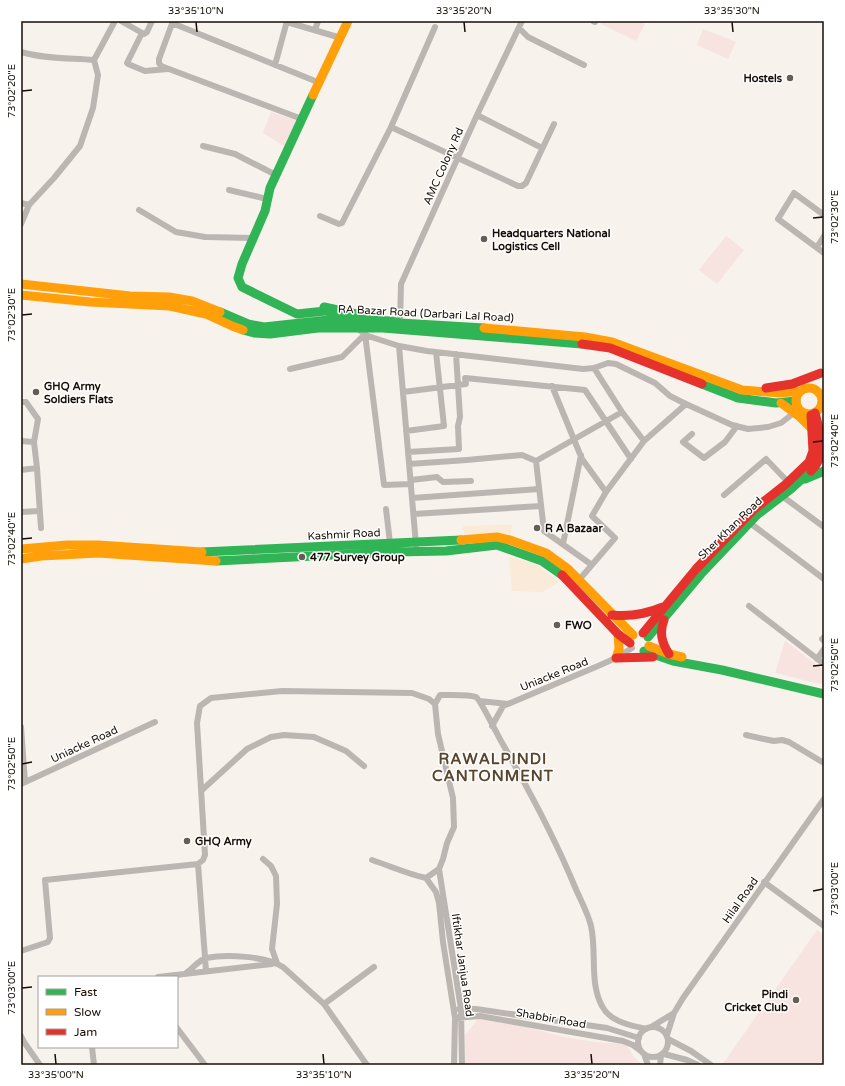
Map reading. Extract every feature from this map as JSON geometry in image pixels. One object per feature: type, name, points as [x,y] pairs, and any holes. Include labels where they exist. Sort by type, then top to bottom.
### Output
[{"type":"street","points":[[21,224],[29,205],[54,178],[80,146],[93,108],[98,75],[94,60],[115,21]]},
{"type":"street","points":[[121,21],[146,34],[152,21]]},
{"type":"street","points":[[275,65],[287,21],[341,38]]},
{"type":"street","points":[[315,30],[318,21]]},
{"type":"street","points":[[340,323],[329,312],[325,311],[319,310],[304,314],[297,314],[242,287],[238,278],[242,264],[265,211],[270,188],[348,21]]},
{"type":"street","name":"AMC Colony Rd","points":[[400,323],[401,284],[476,115],[522,21]]},
{"type":"street","points":[[302,119],[161,66],[159,63],[172,22],[320,83]]},
{"type":"street","points":[[320,216],[339,224],[342,223],[391,127],[435,27]]},
{"type":"street","points":[[518,28],[528,37],[584,65]]},
{"type":"street","points":[[142,33],[127,62],[128,64],[145,71],[169,69]]},
{"type":"street","points":[[21,52],[34,56],[50,58],[94,60]]},
{"type":"street","points":[[476,115],[542,148]]},
{"type":"street","points":[[391,127],[518,186],[522,186],[526,183],[554,124]]},
{"type":"street","points":[[203,146],[235,154],[276,176]]},
{"type":"street","points":[[229,190],[267,199]]},
{"type":"street","points":[[824,215],[794,193],[778,219],[824,253]]},
{"type":"street","points":[[21,203],[29,205]]},
{"type":"street","points":[[139,210],[176,232],[205,238],[253,238]]},
{"type":"street","points":[[816,247],[824,236]]},
{"type":"street","name":"RA Bazar Road (Darbari Lal Road)","points":[[21,284],[130,296],[169,297],[192,301],[248,324],[264,327],[391,321],[400,323],[522,331],[585,337],[612,342],[742,390],[780,393],[801,391]]},
{"type":"street","name":"RA Bazar Road (Darbari Lal Road)","points":[[21,295],[90,302],[170,306],[206,314],[232,326],[254,333],[270,334],[318,328],[340,323],[357,328],[384,328],[576,343],[610,348],[738,398],[781,403],[796,408]]},
{"type":"street","points":[[293,312],[320,306],[391,321]]},
{"type":"street","points":[[357,328],[365,334],[399,346],[436,352],[584,369],[594,368],[608,363],[616,364],[655,383],[670,396],[686,404],[737,426],[748,428],[768,427],[781,423],[796,408],[798,395],[801,391],[806,389],[816,391],[822,400],[818,411],[824,422]]},
{"type":"street","points":[[290,369],[342,357],[365,334]]},
{"type":"street","points":[[365,334],[384,485],[437,477],[443,482],[470,480]]},
{"type":"street","points":[[399,346],[416,547]]},
{"type":"street","points":[[406,431],[444,426],[436,352]]},
{"type":"street","points":[[408,452],[459,449],[458,426],[460,417],[456,354]]},
{"type":"street","points":[[594,368],[622,412],[644,441]]},
{"type":"street","points":[[751,390],[792,384],[823,371]]},
{"type":"street","points":[[816,391],[823,371]]},
{"type":"street","points":[[403,392],[466,384],[465,378],[585,390],[631,459]]},
{"type":"street","points":[[816,391],[824,385]]},
{"type":"street","points":[[552,386],[581,455],[606,492]]},
{"type":"street","points":[[21,402],[26,402],[38,419],[34,442],[41,528]]},
{"type":"street","points":[[579,580],[615,538],[592,516],[606,492],[644,441],[686,404]]},
{"type":"street","points":[[796,408],[804,414],[818,411]]},
{"type":"street","points":[[796,408],[812,429]]},
{"type":"street","name":"Sher Khan Road","points":[[640,642],[665,606],[696,569],[753,510],[788,482],[809,462],[813,450],[812,429],[818,411]]},
{"type":"street","name":"Sher Khan Road","points":[[640,642],[665,617],[701,574],[757,515],[799,482],[815,467],[822,451],[818,411]]},
{"type":"street","points":[[536,461],[622,412]]},
{"type":"street","points":[[692,434],[683,442],[704,458],[725,442],[737,426]]},
{"type":"street","points":[[21,441],[34,442]]},
{"type":"street","points":[[409,464],[522,454],[536,461]]},
{"type":"street","points":[[563,544],[581,455]]},
{"type":"street","points":[[724,495],[766,459],[788,482]]},
{"type":"street","points":[[536,461],[544,531],[592,565]]},
{"type":"street","points":[[21,470],[36,468]]},
{"type":"street","points":[[799,482],[824,471]]},
{"type":"street","points":[[412,498],[539,489]]},
{"type":"street","points":[[782,496],[824,527]]},
{"type":"street","points":[[414,514],[541,506]]},
{"type":"street","points":[[386,509],[392,546]]},
{"type":"street","points":[[21,512],[40,511]]},
{"type":"street","points":[[750,523],[824,578]]},
{"type":"street","name":"Kashmir Road","points":[[416,547],[446,542],[497,537],[546,553],[568,568],[612,615],[640,642]]},
{"type":"street","points":[[68,545],[68,555]]},
{"type":"street","name":"Kashmir Road","points":[[21,549],[68,545],[98,545],[123,551]]},
{"type":"street","name":"Kashmir Road","points":[[21,559],[123,551],[184,555],[209,561],[392,546],[416,547],[446,551],[497,546],[508,548],[542,561],[562,575],[618,634],[640,642]]},
{"type":"street","points":[[612,615],[624,616],[648,614],[665,606]]},
{"type":"street","points":[[749,606],[824,664]]},
{"type":"street","points":[[665,617],[661,626],[662,636],[663,644],[669,654]]},
{"type":"street","points":[[618,634],[620,645],[616,658],[657,657],[824,694]]},
{"type":"street","points":[[824,637],[822,640],[824,641]]},
{"type":"street","points":[[640,642],[669,654],[824,690]]},
{"type":"street","points":[[640,642],[657,657]]},
{"type":"street","name":"Uniacke Road","points":[[492,726],[503,706],[616,658],[640,642]]},
{"type":"street","points":[[817,658],[824,649]]},
{"type":"street","points":[[21,952],[48,942],[50,938],[45,880],[198,864],[203,860],[205,855],[198,723],[200,706],[211,698],[282,691],[412,693],[429,699],[435,704]]},
{"type":"street","points":[[372,860],[410,874],[426,878],[439,869],[447,843],[454,827],[453,798],[438,734],[435,704],[440,695],[456,694],[476,697],[480,701],[492,726],[521,776],[554,839],[591,925],[594,947],[596,990],[602,1006],[612,1018],[648,1028],[660,1028],[668,1037],[711,1065]]},
{"type":"street","points":[[480,701],[508,704]]},
{"type":"street","name":"Uniacke Road","points":[[23,783],[155,722]]},
{"type":"street","points":[[21,727],[23,783]]},
{"type":"street","points":[[746,734],[764,739],[789,742],[824,763]]},
{"type":"street","points":[[202,790],[246,748],[271,737],[314,737],[346,751],[364,766]]},
{"type":"street","name":"Hilal Road","points":[[668,1037],[674,1013],[683,998],[764,882],[824,800]]},
{"type":"street","points":[[263,859],[271,866],[276,876],[277,904],[272,949],[277,963]]},
{"type":"street","points":[[198,864],[206,971]]},
{"type":"street","name":"Iftikhar Janjua Road","points":[[439,869],[462,1017],[462,1065]]},
{"type":"street","name":"Iftikhar Janjua Road","points":[[426,878],[436,892],[438,903],[442,942],[455,1018],[454,1065]]},
{"type":"street","points":[[764,882],[824,926]]},
{"type":"street","points":[[186,973],[205,959],[241,956],[277,963],[283,966],[324,1004],[367,1065]]},
{"type":"street","points":[[165,976],[277,963]]},
{"type":"street","points":[[324,1004],[374,967]]},
{"type":"street","name":"Shabbir Road","points":[[453,1008],[476,1009],[607,1028],[639,1038]]},
{"type":"street","name":"Hilal Road","points":[[648,1028],[674,1013]]},
{"type":"street","name":"Shabbir Road","points":[[455,1018],[480,1016],[623,1040],[633,1045],[642,1053]]},
{"type":"street","points":[[648,1028],[642,1032],[638,1045],[648,1065]]},
{"type":"street","points":[[178,1029],[205,1065]]},
{"type":"street","points":[[21,1036],[40,1065]]},
{"type":"street","points":[[642,1053],[649,1057],[655,1057],[662,1054],[667,1049],[668,1037]]},
{"type":"street","points":[[92,1048],[94,1065]]},
{"type":"street","points":[[660,1065],[662,1054]]},
{"type":"street","points":[[662,1054],[688,1060],[698,1065]]},
{"type":"shaded area","points":[[603,21],[639,21],[645,24],[636,41],[601,24]]},
{"type":"shaded area","points":[[703,29],[736,42],[728,59],[697,45]]},
{"type":"shaded area","points":[[271,112],[299,121],[287,148],[263,133]]},
{"type":"shaded area","points":[[726,236],[744,250],[717,284],[699,270]]},
{"type":"shaded area","points":[[512,525],[511,534],[464,535],[463,526]]},
{"type":"shaded area","points":[[509,557],[536,564],[559,582],[542,592],[512,591]]},
{"type":"shaded area","points":[[785,641],[824,670],[824,685],[775,673]]},
{"type":"shaded area","name":"Pindi Cricket Club","points":[[817,930],[824,935],[824,1065],[722,1065]]},
{"type":"shaded area","points":[[478,1019],[521,1026],[564,1037],[595,1042],[626,1044],[634,1057],[642,1065],[465,1065],[465,1035]]},
{"type":"traffic: fast","points":[[313,95],[270,188],[265,211],[242,264],[238,278],[242,287],[297,314],[325,311],[329,312],[339,321]]},
{"type":"traffic: fast","points":[[324,307],[366,316]]},
{"type":"traffic: fast","points":[[220,312],[248,324],[264,327],[338,319],[391,321],[400,323],[484,328]]},
{"type":"traffic: fast","points":[[243,330],[254,333],[270,334],[318,328],[383,328],[582,344]]},
{"type":"traffic: fast","points":[[702,384],[738,398],[776,403],[796,401]]},
{"type":"traffic: fast","points":[[648,637],[701,574],[757,515],[791,489],[811,471]]},
{"type":"traffic: fast","points":[[805,479],[824,471]]},
{"type":"traffic: fast","points":[[202,552],[461,540]]},
{"type":"traffic: fast","points":[[216,561],[394,552],[446,551],[497,545],[542,561],[562,575]]},
{"type":"traffic: fast","points":[[644,651],[673,661],[722,670],[824,694]]},
{"type":"traffic: slow","points":[[313,95],[348,21]]},
{"type":"traffic: slow","points":[[21,284],[130,296],[169,297],[192,301],[220,312]]},
{"type":"traffic: slow","points":[[21,295],[90,302],[170,306],[206,314],[243,330]]},
{"type":"traffic: slow","points":[[484,328],[585,337],[612,342],[742,390],[780,393],[801,391]]},
{"type":"traffic: slow","points":[[809,388],[818,392],[822,401],[818,410],[809,414],[800,410],[796,401],[800,392],[809,388]]},
{"type":"traffic: slow","points":[[781,403],[800,417],[812,429]]},
{"type":"traffic: slow","points":[[461,540],[497,537],[546,553],[568,569],[633,635]]},
{"type":"traffic: slow","points":[[21,549],[67,545],[98,545],[202,552]]},
{"type":"traffic: slow","points":[[21,559],[41,556],[98,553],[216,561]]},
{"type":"traffic: slow","points":[[616,658],[619,649],[618,634]]},
{"type":"traffic: slow","points":[[649,646],[669,654],[682,657]]},
{"type":"traffic: jam","points":[[582,344],[610,348],[702,384]]},
{"type":"traffic: jam","points":[[766,388],[792,384],[821,373]]},
{"type":"traffic: jam","points":[[811,471],[820,458],[821,451],[820,435],[815,413]]},
{"type":"traffic: jam","points":[[643,633],[696,569],[753,510],[786,484],[809,462],[813,451],[811,415]]},
{"type":"traffic: jam","points":[[562,575],[618,634],[630,643]]},
{"type":"traffic: jam","points":[[612,615],[625,616],[638,614],[663,607]]},
{"type":"traffic: jam","points":[[664,620],[662,625],[662,638],[669,654]]},
{"type":"traffic: jam","points":[[616,658],[653,657]]},
{"type":"place","name":"Hostels","points":[[790,78]]},
{"type":"place","name":"Headquarters National Logistics Cell","points":[[484,239]]},
{"type":"place","name":"GHQ Army Soldiers Flats","points":[[36,392]]},
{"type":"place","name":"R A Bazaar","points":[[537,528]]},
{"type":"place","name":"477 Survey Group","points":[[302,557]]},
{"type":"place","name":"FWO","points":[[557,625]]},
{"type":"place","name":"GHQ Army","points":[[187,841]]},
{"type":"place","name":"Pindi Cricket Club","points":[[796,1000]]},
{"type":"district","name":"RAWALPINDI CANTONMENT","points":[[493,768]]}]
